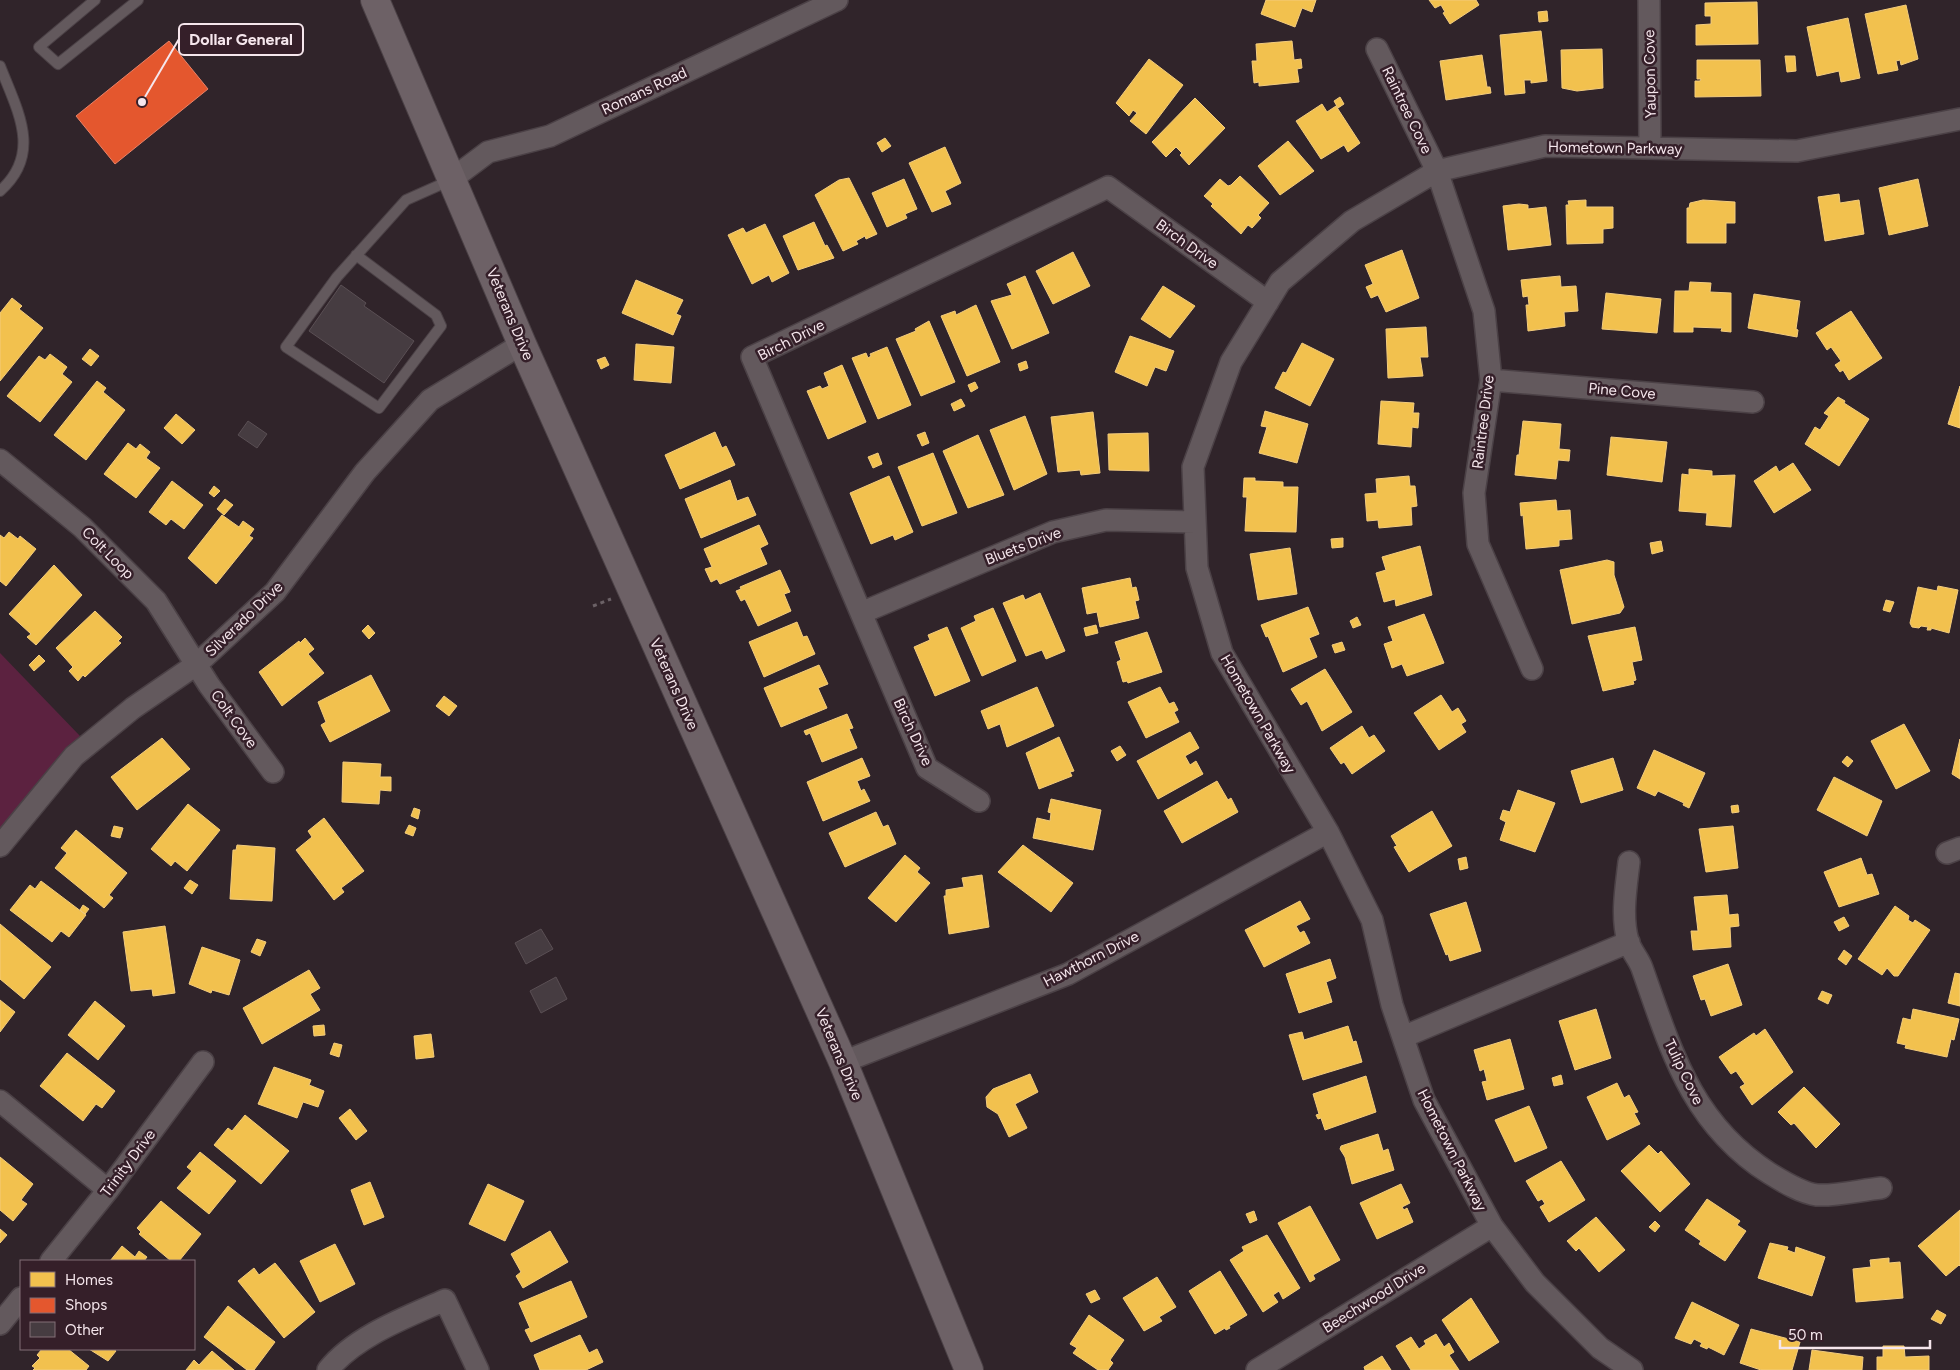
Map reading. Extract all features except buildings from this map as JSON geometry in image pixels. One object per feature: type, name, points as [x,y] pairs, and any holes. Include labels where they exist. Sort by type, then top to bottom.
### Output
[{"type":"main road","name":"Veterans Drive","points":[[375,0],[522,344],[843,1062],[969,1370]]},
{"type":"street","name":"Romans Road","points":[[452,179],[488,152],[550,136],[837,0]]},
{"type":"street","name":"Yaupon Cove","points":[[1649,0],[1650,148]]},
{"type":"street","name":"Raintree Cove","points":[[1377,49],[1437,171]]},
{"type":"street","name":"Hometown Parkway","points":[[1632,1370],[1600,1348],[1535,1283],[1492,1226],[1424,1100],[1392,1005],[1372,920],[1328,832],[1222,653],[1197,568],[1194,467],[1231,362],[1280,282],[1352,221],[1437,171],[1545,146],[1797,151],[1960,119]]},
{"type":"street","name":"Raintree Drive","points":[[1437,171],[1484,312],[1491,380],[1474,493],[1478,544],[1532,669]]},
{"type":"street","name":"Birch Drive","points":[[979,801],[927,768],[752,358],[1108,186],[1268,302]]},
{"type":"street","name":"Silverado Drive","points":[[0,846],[74,756],[133,708],[196,664],[275,592],[365,472],[430,400],[522,344]]},
{"type":"street","name":"Pine Cove","points":[[1491,380],[1754,402]]},
{"type":"street","name":"Colt Loop","points":[[0,460],[82,527],[156,601],[196,664]]},
{"type":"street","name":"Bluets Drive","points":[[861,613],[1053,532],[1106,520],[1195,522]]},
{"type":"street","name":"Colt Cove","points":[[196,664],[273,772]]},
{"type":"street","name":"Hawthorn Drive","points":[[843,1062],[1068,974],[1328,832]]},
{"type":"street","name":"Tulip Cove","points":[[1629,862],[1624,915],[1628,942],[1640,964],[1674,1060],[1706,1117],[1731,1144],[1760,1167],[1786,1183],[1816,1195],[1881,1188]]},
{"type":"street","points":[[1403,1037],[1628,942]]},
{"type":"street","name":"Trinity Drive","points":[[52,1260],[108,1190],[203,1062]]},
{"type":"street","points":[[0,1101],[108,1190]]},
{"type":"street","name":"Beechwood Drive","points":[[1257,1370],[1492,1226]]},
{"type":"street","points":[[0,1324],[20,1299]]},
{"type":"street","points":[[328,1370],[337,1359],[389,1324],[445,1300],[478,1370]]},
{"type":"lane","points":[[95,0],[39,47],[58,64],[138,0]]},
{"type":"lane","points":[[0,66],[23,123],[24,155],[12,181],[0,191]]},
{"type":"lane","points":[[356,255],[436,315],[441,326],[379,408],[286,347],[337,277],[356,255],[406,200],[452,179]]},
{"type":"shaded area","points":[[0,653],[80,736],[0,833]]},
{"type":"place","name":"Dollar General","points":[[142,102]]}]
